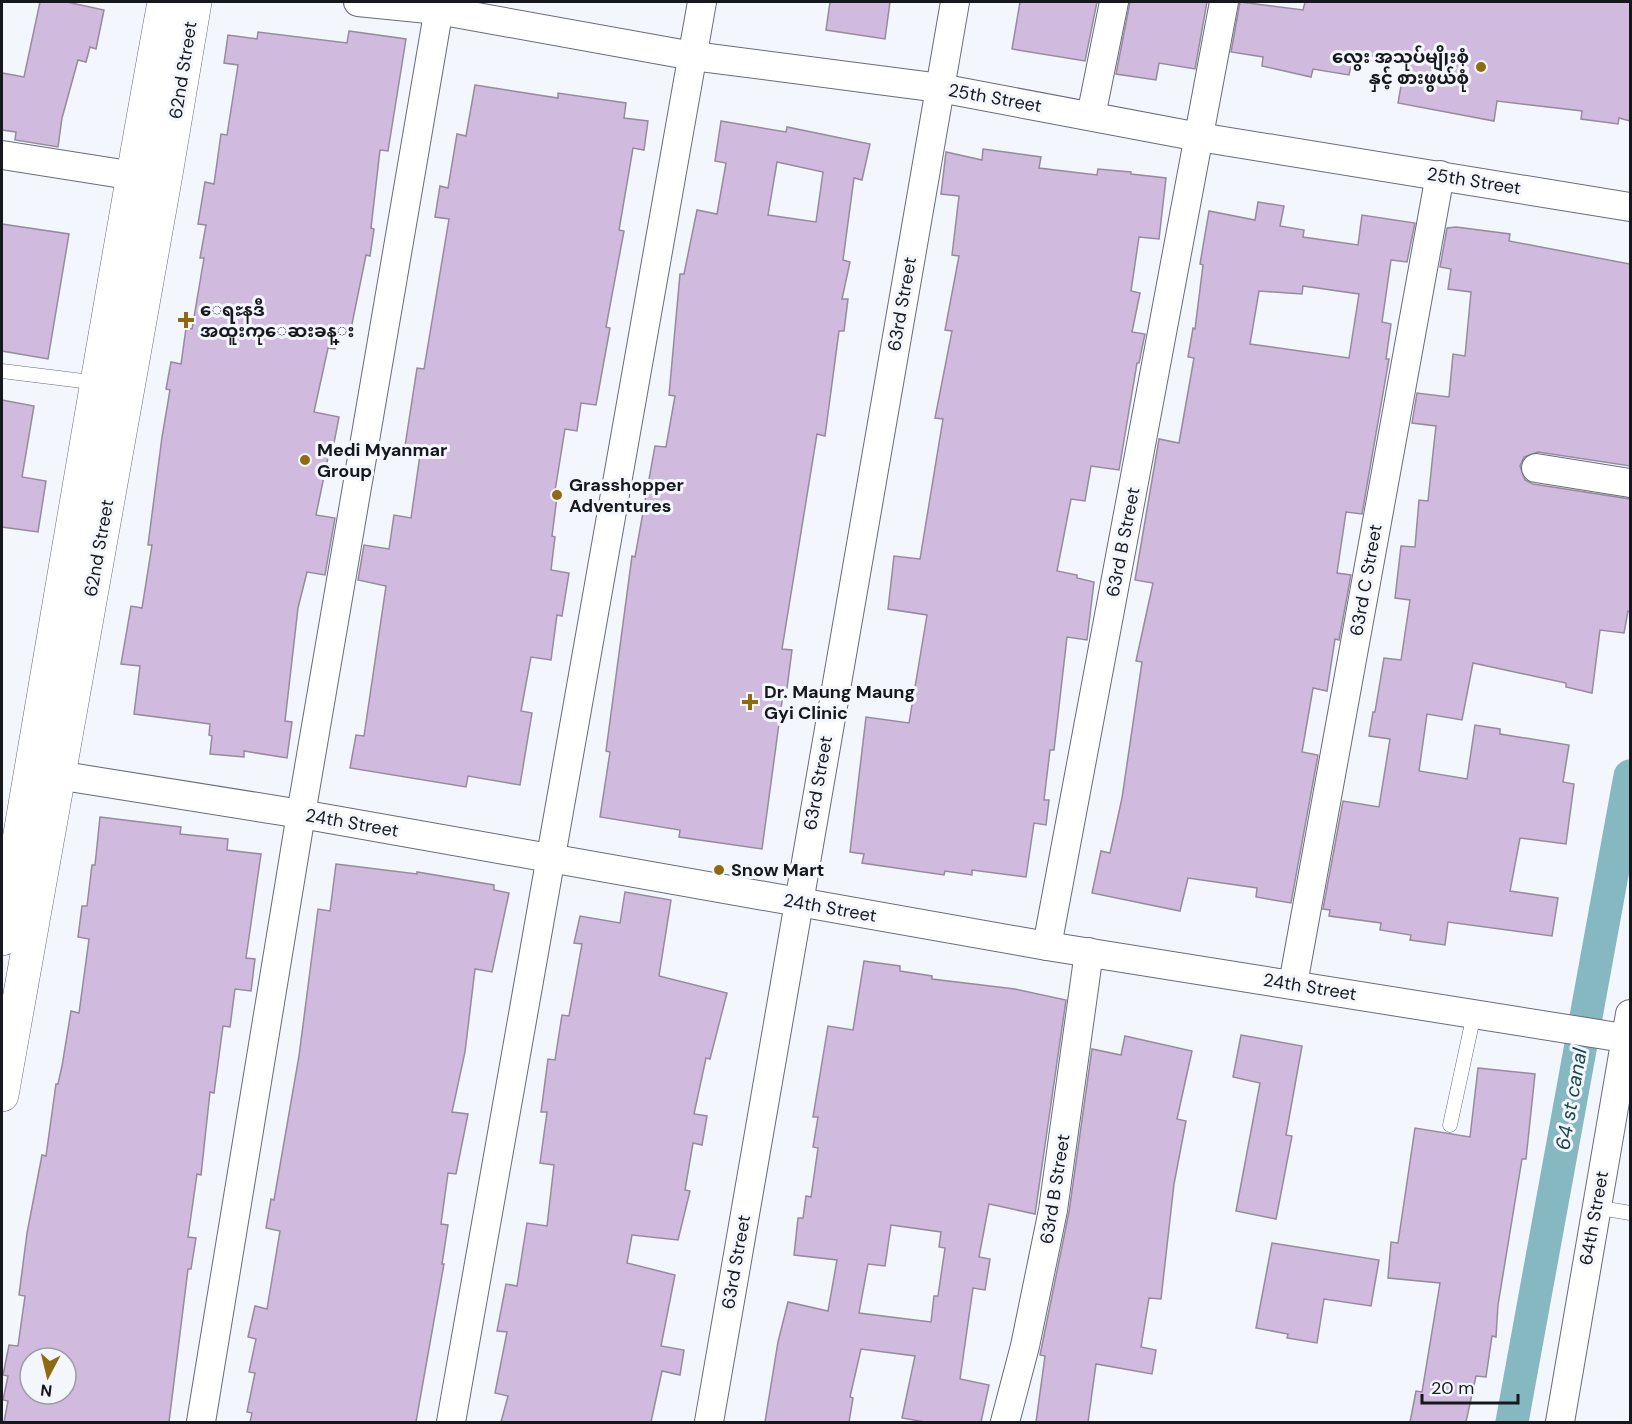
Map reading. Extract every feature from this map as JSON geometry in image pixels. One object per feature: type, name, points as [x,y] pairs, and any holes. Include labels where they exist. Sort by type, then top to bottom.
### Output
[{"type":"main road","name":"62nd Street","points":[[2,1085],[96,382],[164,2]]},
{"type":"main road","name":"62nd Street","points":[[2,939],[45,774],[128,386],[195,2]]},
{"type":"street","name":"25th Street","points":[[358,2],[439,6],[693,57],[940,88],[1199,137],[1630,207]]},
{"type":"street","points":[[451,1422],[702,2]]},
{"type":"street","name":"63rd Street","points":[[709,1422],[797,902],[955,2]]},
{"type":"street","points":[[1091,116],[1114,2]]},
{"type":"street","name":"63rd B Street","points":[[1047,946],[1224,2]]},
{"type":"street","points":[[201,1422],[301,814],[439,6]]},
{"type":"street","points":[[2,155],[165,180]]},
{"type":"street","name":"63rd C Street","points":[[1293,984],[1440,175]]},
{"type":"street","points":[[1536,468],[1630,483]]},
{"type":"street","name":"24th Street","points":[[45,774],[301,814],[1047,946],[1474,1014],[1613,1031]]},
{"type":"street","name":"63rd B Street","points":[[1005,1422],[1025,1346],[1053,1210],[1089,952]]},
{"type":"street","name":"64th Street","points":[[1560,1422],[1595,1207],[1613,1031]]},
{"type":"lane","points":[[2,371],[128,386]]},
{"type":"lane","points":[[1450,1125],[1474,1014]]},
{"type":"lane","points":[[1595,1207],[1630,1214]]},
{"type":"building","points":[[40,2],[67,2],[104,10],[96,49],[90,47],[86,62],[78,60],[62,118],[58,147],[15,140],[16,132],[2,130],[2,73],[24,77]]},
{"type":"building","points":[[830,2],[890,2],[885,39],[826,30]]},
{"type":"building","points":[[1020,2],[1097,2],[1085,61],[1012,49]]},
{"type":"building","points":[[1130,2],[1207,2],[1195,69],[1159,63],[1156,80],[1116,74]]},
{"type":"building","points":[[1240,2],[1303,10],[1305,2],[1630,2],[1630,121],[1619,118],[1618,124],[1581,119],[1582,111],[1497,101],[1494,121],[1398,103],[1405,63],[1354,52],[1349,75],[1313,69],[1311,77],[1262,66],[1263,57],[1231,52]]},
{"type":"building","points":[[349,31],[406,39],[388,151],[380,150],[370,256],[366,255],[350,334],[339,332],[335,349],[328,348],[314,412],[339,417],[334,443],[331,443],[316,515],[335,518],[325,575],[307,572],[298,608],[285,721],[292,722],[287,758],[244,751],[244,757],[210,754],[212,736],[209,735],[210,724],[134,714],[140,666],[121,664],[131,606],[142,608],[152,545],[148,545],[170,390],[166,389],[171,362],[181,364],[186,328],[192,329],[204,258],[200,258],[206,225],[198,224],[205,182],[214,184],[221,134],[227,135],[238,65],[224,63],[228,35],[257,39],[258,32],[347,43]]},
{"type":"building","points":[[475,85],[558,98],[558,93],[626,103],[624,118],[648,121],[644,150],[633,148],[619,230],[624,231],[606,327],[610,328],[596,405],[581,403],[577,431],[565,429],[554,497],[557,497],[551,570],[569,573],[562,616],[557,615],[551,660],[531,657],[521,711],[532,713],[520,785],[468,776],[466,787],[350,768],[356,735],[364,736],[386,586],[358,580],[364,545],[389,549],[394,515],[411,518],[421,448],[405,446],[417,368],[424,369],[449,219],[435,217],[440,186],[448,188],[457,134],[466,136]]},
{"type":"building","points":[[721,121],[786,132],[787,127],[870,144],[862,180],[854,178],[843,260],[850,262],[842,299],[848,299],[844,331],[839,331],[825,436],[817,434],[782,649],[792,650],[787,688],[784,687],[762,849],[679,837],[680,830],[600,817],[610,752],[606,751],[632,556],[635,557],[655,446],[666,447],[675,396],[669,395],[680,274],[684,274],[697,210],[717,214],[726,163],[715,161]],"holes":[[[777,162],[823,172],[816,222],[768,215]]]},
{"type":"building","points":[[983,149],[1041,157],[1039,168],[1097,175],[1098,169],[1166,178],[1159,239],[1139,237],[1131,291],[1140,293],[1132,332],[1145,334],[1139,363],[1137,363],[1119,470],[1091,466],[1085,501],[1071,499],[1057,571],[1077,575],[1077,578],[1094,582],[1087,640],[1067,637],[1054,750],[1050,750],[1044,800],[1049,800],[1046,825],[1034,823],[1026,877],[972,870],[972,875],[945,871],[944,875],[862,863],[864,854],[850,852],[866,717],[909,723],[927,615],[888,609],[894,556],[920,559],[943,419],[935,418],[952,331],[945,330],[959,256],[952,255],[959,196],[941,194],[946,152],[982,160]]},
{"type":"building","points":[[1258,202],[1284,206],[1280,226],[1304,230],[1303,237],[1358,245],[1362,215],[1415,223],[1407,262],[1391,260],[1382,322],[1391,324],[1386,359],[1389,359],[1362,514],[1346,512],[1337,573],[1351,575],[1339,640],[1335,639],[1327,691],[1313,688],[1302,752],[1318,755],[1291,903],[1256,897],[1257,888],[1188,878],[1180,911],[1092,893],[1101,851],[1110,853],[1122,798],[1142,662],[1136,661],[1153,583],[1135,580],[1159,439],[1179,443],[1194,358],[1188,357],[1193,328],[1195,329],[1203,265],[1200,264],[1209,211],[1255,220]],"holes":[[[1303,286],[1359,294],[1349,358],[1250,344],[1259,291],[1302,294]]]},
{"type":"building","points":[[2,224],[69,234],[48,359],[2,351]]},
{"type":"building","points":[[1456,227],[1510,234],[1509,241],[1630,264],[1630,466],[1538,452],[1524,457],[1520,466],[1525,480],[1533,484],[1630,499],[1630,612],[1628,611],[1624,633],[1600,630],[1592,693],[1566,687],[1566,683],[1473,663],[1462,720],[1427,714],[1419,771],[1467,779],[1475,725],[1500,729],[1500,734],[1569,745],[1563,782],[1574,784],[1566,844],[1520,838],[1510,891],[1558,898],[1552,936],[1448,922],[1445,945],[1410,940],[1411,935],[1380,930],[1381,923],[1329,916],[1330,910],[1323,909],[1343,801],[1379,807],[1390,739],[1369,736],[1384,658],[1401,660],[1410,600],[1395,598],[1401,546],[1415,547],[1419,500],[1428,501],[1436,426],[1412,423],[1417,393],[1449,397],[1453,354],[1465,356],[1471,292],[1448,289],[1451,269],[1440,267],[1447,228]]},
{"type":"building","points":[[2,400],[34,406],[22,477],[46,481],[38,532],[2,527]]},
{"type":"building","points":[[100,817],[181,827],[180,834],[228,839],[227,850],[261,854],[246,958],[255,959],[251,991],[235,989],[230,1027],[223,1026],[214,1093],[210,1092],[201,1175],[197,1174],[188,1237],[196,1238],[191,1269],[188,1269],[169,1422],[4,1422],[8,1401],[3,1400],[8,1376],[3,1375],[9,1345],[18,1346],[25,1296],[19,1295],[27,1233],[42,1155],[46,1156],[56,1084],[58,1084],[62,1066],[71,1011],[79,1013],[89,939],[78,937],[82,906],[87,906],[92,865],[95,865]]},
{"type":"building","points":[[336,864],[417,874],[417,872],[494,885],[494,890],[509,893],[492,972],[475,969],[465,1052],[452,1112],[468,1114],[456,1174],[448,1173],[441,1224],[448,1225],[442,1264],[444,1264],[416,1422],[250,1422],[252,1413],[247,1412],[255,1373],[249,1372],[256,1339],[248,1337],[255,1306],[267,1309],[280,1231],[266,1228],[271,1199],[274,1200],[299,1056],[318,909],[330,911]]},
{"type":"building","points":[[625,892],[671,900],[659,976],[727,993],[710,1059],[706,1058],[694,1114],[707,1116],[702,1145],[693,1143],[685,1190],[690,1191],[678,1240],[632,1235],[627,1263],[675,1275],[661,1346],[684,1350],[680,1375],[662,1371],[651,1422],[501,1422],[508,1396],[495,1393],[507,1332],[497,1331],[506,1284],[517,1286],[527,1223],[547,1226],[554,1165],[540,1163],[547,1112],[541,1112],[548,1059],[555,1060],[562,1015],[569,1016],[582,944],[574,943],[580,916],[620,923]]},
{"type":"building","points":[[864,961],[900,966],[900,971],[932,976],[932,979],[1015,989],[1066,1000],[1035,1214],[989,1204],[979,1257],[990,1259],[985,1290],[973,1288],[960,1379],[989,1385],[981,1422],[925,1422],[902,1418],[915,1356],[861,1349],[850,1397],[853,1398],[849,1422],[765,1422],[778,1342],[788,1302],[828,1311],[837,1260],[794,1255],[798,1218],[803,1218],[806,1196],[811,1197],[818,1148],[813,1147],[818,1117],[813,1117],[828,1026],[853,1030]],"holes":[[[891,1225],[941,1232],[939,1247],[945,1248],[938,1296],[934,1296],[931,1322],[859,1313],[868,1264],[885,1266]]]},
{"type":"building","points":[[1241,1035],[1302,1046],[1286,1135],[1292,1136],[1276,1219],[1236,1211],[1260,1083],[1233,1077]]},
{"type":"building","points":[[1125,1036],[1192,1051],[1177,1119],[1186,1121],[1174,1184],[1161,1299],[1149,1298],[1141,1347],[1156,1350],[1152,1374],[1096,1364],[1088,1422],[1036,1422],[1045,1356],[1040,1355],[1069,1212],[1092,1049],[1121,1055]]},
{"type":"building","points":[[1478,1068],[1535,1074],[1526,1159],[1522,1159],[1498,1305],[1496,1337],[1492,1336],[1486,1377],[1476,1376],[1466,1422],[1410,1422],[1416,1391],[1422,1392],[1440,1283],[1388,1278],[1391,1242],[1398,1243],[1415,1128],[1470,1137]]},
{"type":"building","points":[[1272,1243],[1379,1260],[1371,1306],[1324,1299],[1317,1343],[1287,1338],[1288,1334],[1256,1328]]},
{"type":"waterway","name":"64 st canal","points":[[1512,1422],[1630,776]]},
{"type":"place","name":"လွေး အသုပ်မျိုးစုံ နှင့် စားဖွယ်စုံ","points":[[1481,67]]},
{"type":"place","name":"ေရႊနဒီ အထူးကုေဆးခန္း","points":[[186,320]]},
{"type":"place","name":"Medi Myanmar Group","points":[[305,460]]},
{"type":"place","name":"Grasshopper Adventures","points":[[557,495]]},
{"type":"place","name":"Dr. Maung Maung Gyi Clinic","points":[[750,702]]},
{"type":"place","name":"Snow Mart","points":[[719,870]]}]
